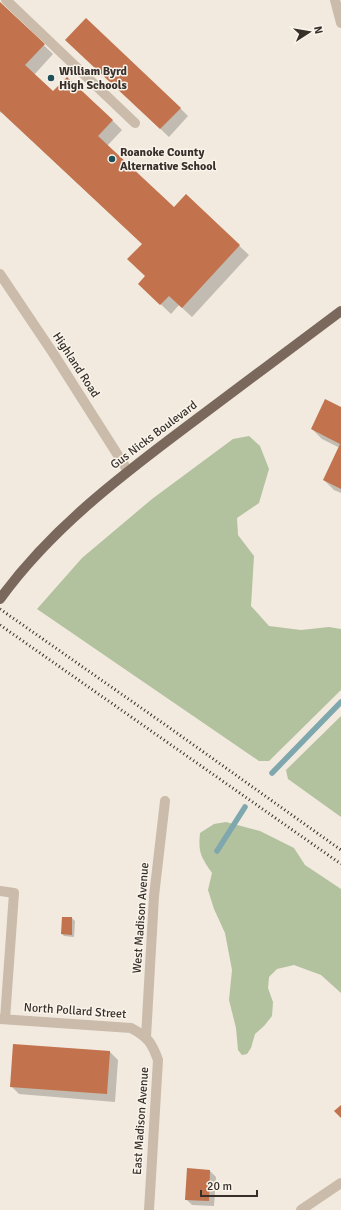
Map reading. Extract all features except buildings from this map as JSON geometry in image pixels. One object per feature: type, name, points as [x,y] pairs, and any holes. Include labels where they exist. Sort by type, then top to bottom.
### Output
[{"type":"main road","name":"Gus Nicks Boulevard","points":[[0,599],[9,586],[46,544],[90,502],[128,471],[341,311]]},
{"type":"street","points":[[6,0],[135,123]]},
{"type":"street","points":[[335,0],[341,22]]},
{"type":"street","name":"Highland Road","points":[[0,274],[4,287],[53,354],[128,471]]},
{"type":"street","name":"West Madison Avenue","points":[[146,1037],[154,896],[165,801]]},
{"type":"street","points":[[0,891],[14,894],[2,1019]]},
{"type":"street","name":"North Pollard Street","points":[[2,1019],[131,1028],[146,1037]]},
{"type":"street","name":"East Madison Avenue","points":[[146,1037],[153,1046],[158,1060],[149,1210]]},
{"type":"street","points":[[301,1210],[341,1183]]},
{"type":"green space","points":[[249,436],[260,446],[269,469],[259,503],[237,518],[238,535],[254,556],[251,606],[269,626],[301,630],[329,627],[341,629],[341,690],[269,761],[259,761],[37,609],[82,558],[152,499],[233,439]]},
{"type":"green space","points":[[341,716],[341,817],[288,779],[286,770]]},
{"type":"green space","points":[[226,822],[260,831],[294,848],[305,865],[341,889],[341,993],[321,975],[294,965],[277,969],[269,977],[268,988],[273,1002],[272,1016],[255,1034],[251,1048],[247,1054],[242,1055],[238,1050],[236,1028],[229,1000],[232,970],[225,933],[214,909],[208,890],[212,873],[203,859],[199,845],[200,833],[214,824]]},
{"type":"waterway","points":[[272,773],[341,702]]},
{"type":"waterway","points":[[217,851],[245,807]]},
{"type":"railway","points":[[0,609],[341,850]]},
{"type":"railway","points":[[0,625],[341,864]]},
{"type":"place","name":"William Byrd High Schools","points":[[51,78]]},
{"type":"place","name":"Roanoke County Alternative School","points":[[112,159]]}]
